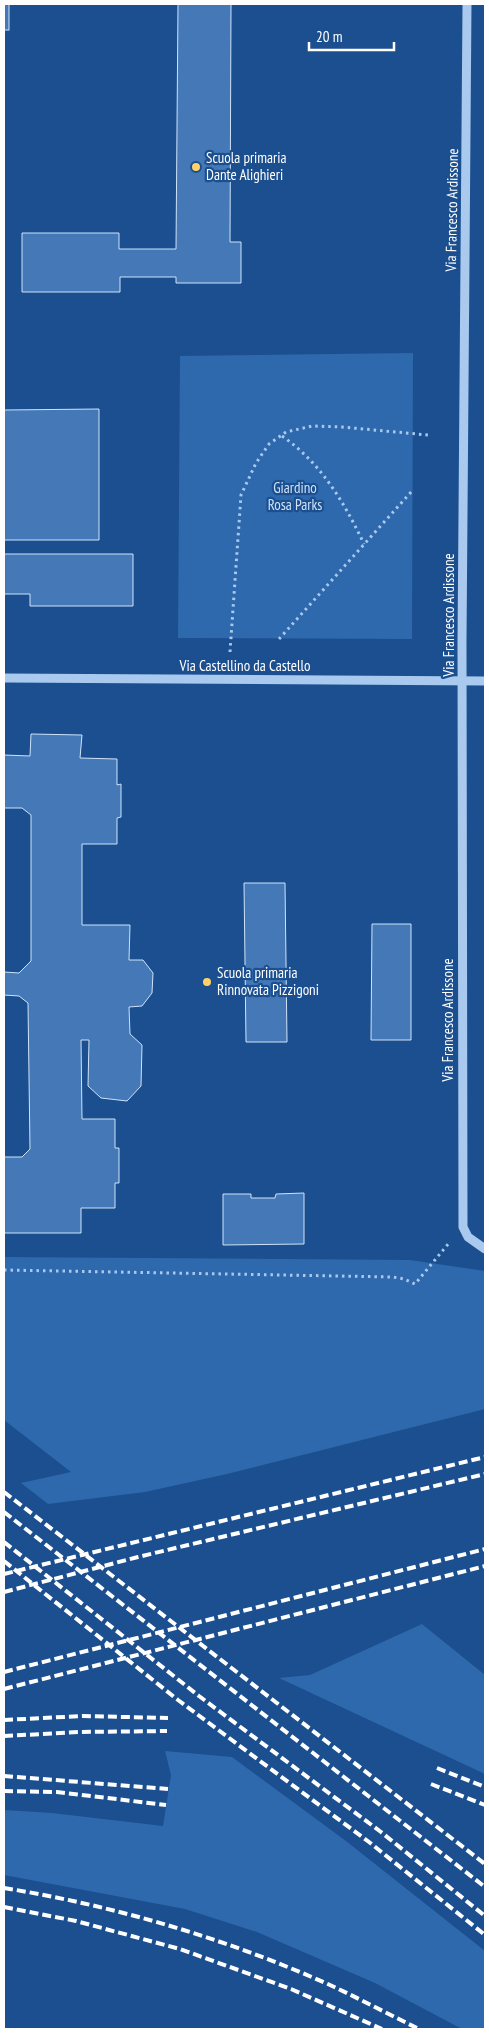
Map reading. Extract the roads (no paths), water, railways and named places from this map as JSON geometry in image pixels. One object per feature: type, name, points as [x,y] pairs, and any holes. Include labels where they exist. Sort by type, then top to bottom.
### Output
[{"type":"street","name":"Via Francesco Ardissone","points":[[468,4],[462,681],[462,1227],[468,1237],[485,1249]]},
{"type":"street","name":"Via Castellino da Castello","points":[[4,678],[485,681]]},
{"type":"railway","points":[[4,1574],[485,1457]]},
{"type":"railway","points":[[4,1592],[138,1557],[485,1474]]},
{"type":"railway","points":[[4,1492],[485,1864]]},
{"type":"railway","points":[[4,1512],[485,1887]]},
{"type":"railway","points":[[4,1542],[199,1696],[381,1832],[485,1916]]},
{"type":"railway","points":[[4,1672],[485,1549]]},
{"type":"railway","points":[[4,1561],[178,1700],[369,1842],[485,1935]]},
{"type":"railway","points":[[4,1689],[485,1566]]},
{"type":"railway","points":[[4,1720],[83,1716],[168,1718]]},
{"type":"railway","points":[[4,1736],[80,1732],[167,1731]]},
{"type":"railway","points":[[437,1768],[485,1787]]},
{"type":"railway","points":[[4,1776],[168,1789]]},
{"type":"railway","points":[[431,1784],[485,1805]]},
{"type":"railway","points":[[4,1791],[57,1792],[166,1805]]},
{"type":"railway","points":[[4,1888],[46,1895],[129,1914],[211,1939],[291,1968],[419,2029]]},
{"type":"railway","points":[[4,1907],[76,1921],[180,1949],[291,1989],[382,2029]]},
{"type":"place","name":"Scuola primaria Dante Alighieri","points":[[196,167]]},
{"type":"place","name":"Scuola primaria Rinnovata Pizzigoni","points":[[207,982]]},
{"type":"park label","name":"Giardino Rosa Parks","points":[[295,496]]}]
